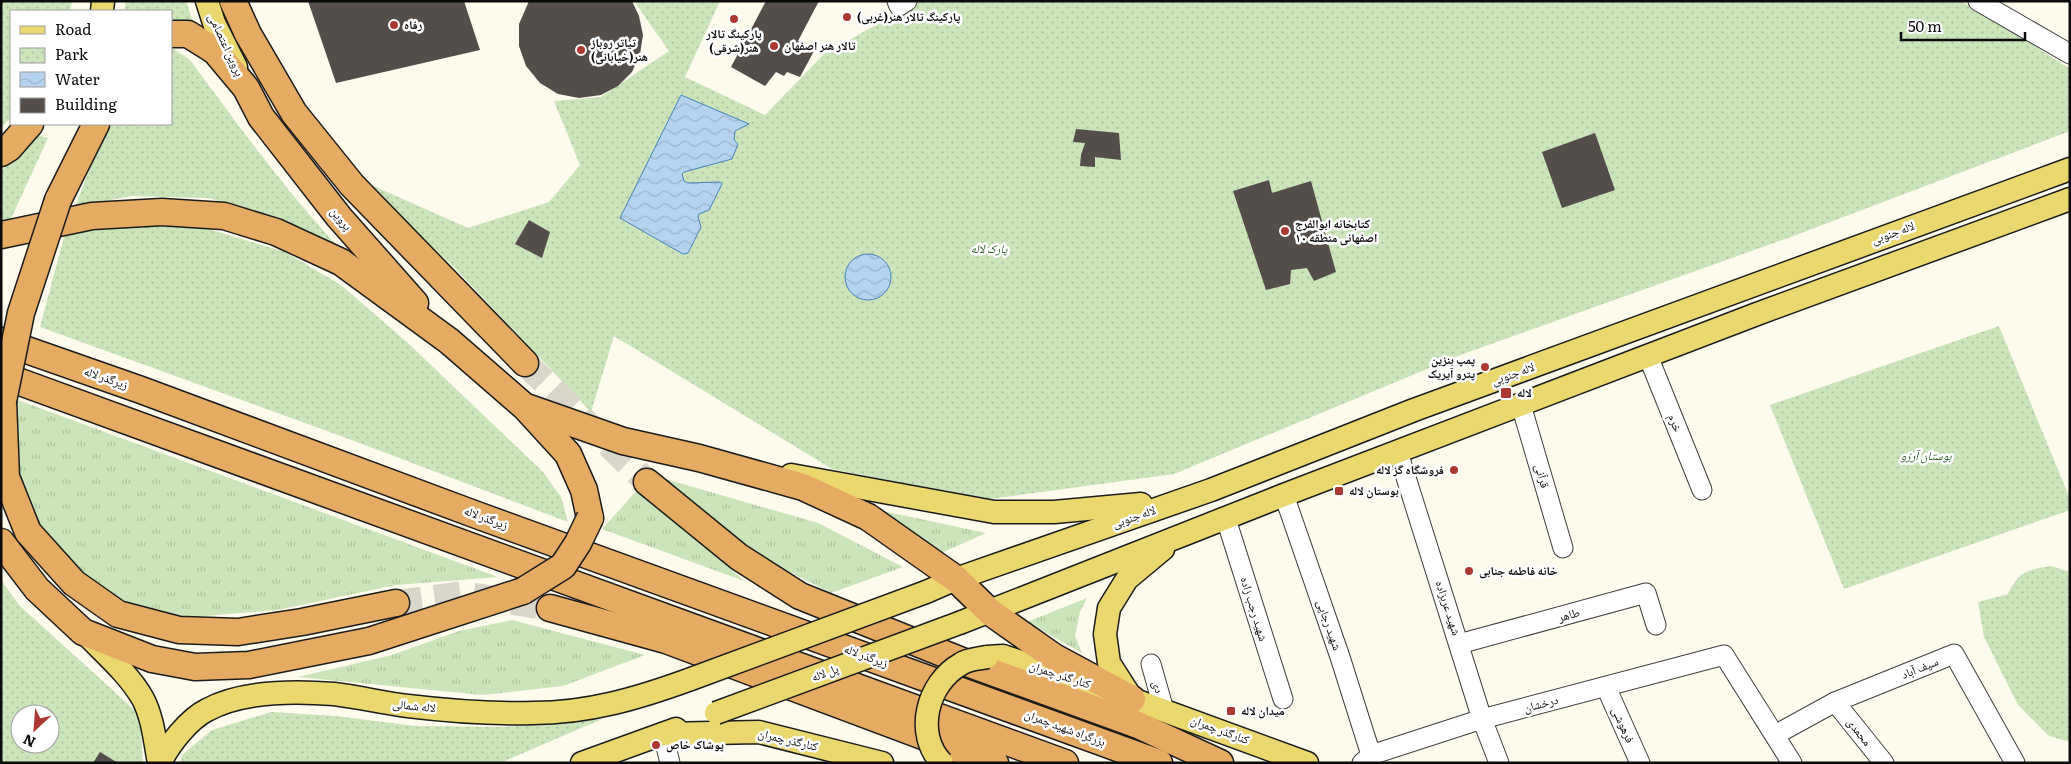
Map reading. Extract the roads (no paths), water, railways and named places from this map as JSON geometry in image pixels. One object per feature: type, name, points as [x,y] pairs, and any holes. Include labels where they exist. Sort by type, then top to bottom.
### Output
[{"type":"highway","points":[[233,1],[248,34],[294,113],[352,186],[525,363]]},
{"type":"highway","name":"پروین","points":[[172,34],[188,34],[215,51],[246,88],[261,117],[339,217],[449,341]]},
{"type":"highway","points":[[1,153],[9,148],[29,125]]},
{"type":"highway","points":[[78,125],[58,200],[21,313],[2,401],[6,477],[28,532],[74,583],[118,614],[179,630],[238,632],[302,622],[396,602]]},
{"type":"highway","points":[[58,200],[96,125]]},
{"type":"highway","points":[[1,235],[92,216],[162,212],[224,216],[276,232],[341,262],[449,341],[525,407],[568,454],[584,490],[590,518],[578,543],[563,566],[524,591],[369,641],[249,665],[195,667],[152,659],[83,632],[37,590],[2,542]]},
{"type":"highway","points":[[1,334],[11,307],[35,267]]},
{"type":"highway","name":"زیرگذر لاله","points":[[1,341],[141,390],[970,694]]},
{"type":"highway","points":[[1,375],[1065,763]]},
{"type":"highway","points":[[525,407],[623,442],[699,458],[803,487],[868,516],[956,579],[990,612],[1054,656],[1132,699]]},
{"type":"highway","points":[[647,482],[739,557],[800,596],[967,664],[1138,725],[1220,763]]},
{"type":"highway","points":[[550,608],[666,640],[994,763]]},
{"type":"highway","name":"بزرگراه شهید چمران","points":[[970,694],[1159,763]]},
{"type":"main road","name":"پروین اعتصامی","points":[[207,1],[214,23],[246,88]]},
{"type":"main road","name":"لاله جنوبی","points":[[691,679],[926,592],[956,579],[1184,499],[1414,410],[2070,169]]},
{"type":"main road","points":[[1894,264],[1882,256],[1886,245],[2029,193],[2048,177]]},
{"type":"main road","points":[[990,612],[1284,495],[1648,356],[2070,199]]},
{"type":"main road","points":[[1686,342],[1692,329],[1845,272],[1849,262],[1845,256],[1838,253]]},
{"type":"main road","points":[[699,458],[994,512],[1054,512],[1116,508],[1184,499]]},
{"type":"main road","points":[[1132,699],[1109,663],[1105,634],[1109,608],[1127,579],[1178,536]]},
{"type":"main road","name":"پل لاله","points":[[663,734],[990,612]]},
{"type":"main road","points":[[83,632],[125,676],[143,700],[151,723],[160,763]]},
{"type":"main road","name":"کنار گذر چمران","points":[[942,763],[934,755],[927,734],[927,709],[934,690],[946,674],[962,663],[987,657],[1003,656],[1132,699]]},
{"type":"main road","name":"لاله شمالی","points":[[160,763],[167,748],[180,732],[206,710],[232,700],[262,695],[296,692],[335,695],[410,706],[534,714],[599,708],[643,697],[691,679]]},
{"type":"main road","name":"کنارگذر چمران","points":[[1132,699],[1307,763]]},
{"type":"main road","name":"کنارگذر چمران","points":[[663,734],[759,732],[827,756],[882,763]]},
{"type":"main road","points":[[582,763],[663,734]]},
{"type":"street","points":[[897,1],[899,6],[907,1]]},
{"type":"street","points":[[1978,1],[2070,54]]},
{"type":"street","name":"خرم","points":[[1648,356],[1702,490]]},
{"type":"street","name":"قرآنی","points":[[1521,405],[1563,548]]},
{"type":"street","name":"شهید عربزاده","points":[[1398,452],[1482,719],[1499,763]]},
{"type":"street","name":"شهید رجایی","points":[[1284,495],[1340,657],[1365,760]]},
{"type":"street","name":"شهید رجب زاده","points":[[1226,518],[1283,699]]},
{"type":"street","name":"طاهر","points":[[1459,644],[1646,594],[1656,625]]},
{"type":"street","name":"سیف آباد","points":[[1775,735],[1835,702],[1954,654],[2015,763]]},
{"type":"street","name":"درخشان","points":[[1365,760],[1482,719],[1724,655],[1775,735]]},
{"type":"street","name":"دی","points":[[1151,664],[1164,710]]},
{"type":"street","name":"فرهوشی","points":[[1606,687],[1640,763]]},
{"type":"street","name":"محمدی","points":[[1835,702],[1884,763]]},
{"type":"street","points":[[663,734],[670,763]]},
{"type":"street","points":[[1775,735],[1792,763]]},
{"type":"water","points":[[681,95],[749,124],[735,131],[734,140],[738,144],[732,159],[682,174],[684,181],[688,183],[720,182],[722,184],[709,210],[699,214],[701,227],[688,253],[683,254],[620,218]]},
{"type":"water","points":[[868,254],[881,258],[887,264],[891,277],[887,290],[881,296],[868,300],[855,296],[849,290],[845,277],[849,264],[855,258]]},
{"type":"tunnel","points":[[525,363],[647,482]]},
{"type":"tunnel","points":[[396,603],[464,594],[550,608]]},
{"type":"place","name":"پارکینگ تالار هنر(غربی)","points":[[847,17]]},
{"type":"place","name":"پارکینگ تالار هنر(شرقی)","points":[[734,19]]},
{"type":"place","name":"رفاه","points":[[394,25]]},
{"type":"place","name":"تالار هنر اصفهان","points":[[774,46]]},
{"type":"place","name":"تیاتر روباز هنر(خیابانی)","points":[[581,50]]},
{"type":"place","name":"کتابخانه ابوالفرج اصفهانی منطقه ۱۰","points":[[1285,231]]},
{"type":"place","name":"پمپ بنزین پترو آیریک","points":[[1485,367]]},
{"type":"place","name":"لاله","points":[[1506,393]]},
{"type":"place","name":"فروشگاه گز لاله","points":[[1454,470]]},
{"type":"place","name":"بوستان لاله","points":[[1339,491]]},
{"type":"place","name":"خانه فاطمه جنابی","points":[[1469,571]]},
{"type":"place","name":"میدان لاله","points":[[1231,711]]},
{"type":"place","name":"پوشاک خاص","points":[[656,745]]},
{"type":"park label","name":"پارک لاله","points":[[989,249]]},
{"type":"park label","name":"بوستان آرزو","points":[[1926,456]]}]
